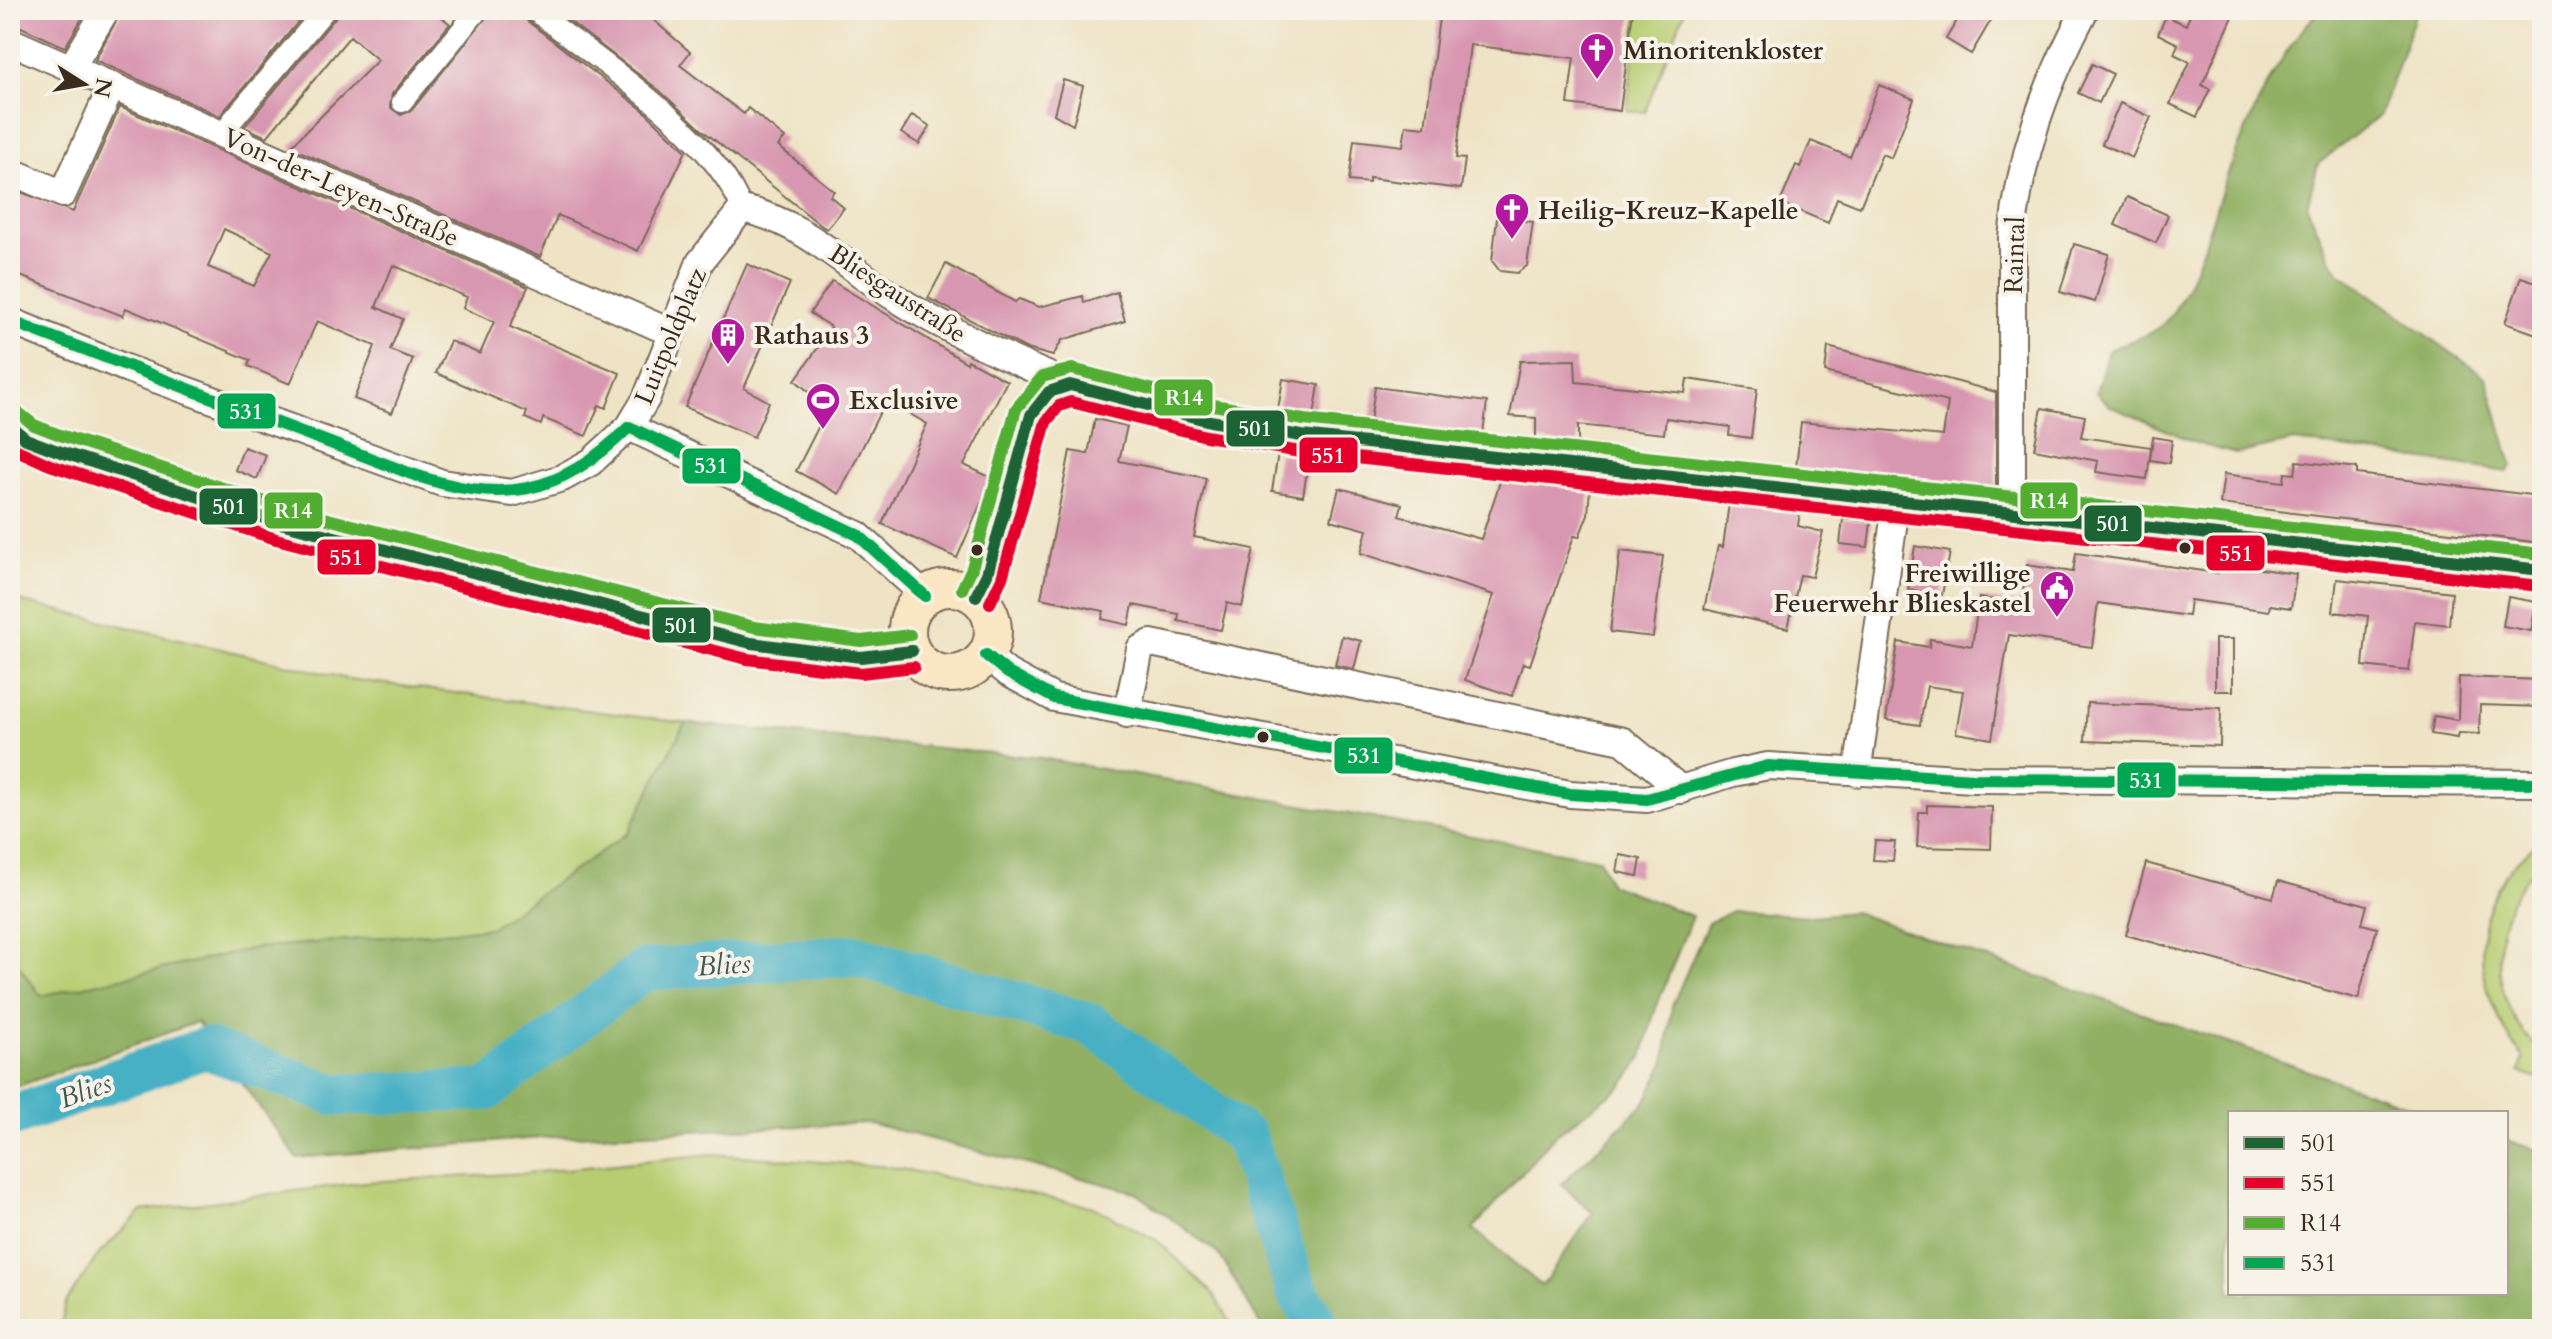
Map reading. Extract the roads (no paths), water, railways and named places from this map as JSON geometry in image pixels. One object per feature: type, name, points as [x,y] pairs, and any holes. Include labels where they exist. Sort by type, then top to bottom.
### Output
[{"type":"main road","name":"Bliesgaustraße","points":[[1060,387],[1097,392],[1210,421],[1302,436],[2542,570]]},
{"type":"main road","points":[[976,596],[987,574],[1038,402],[1060,387]]},
{"type":"main road","points":[[1024,444],[1059,410],[1097,392]]},
{"type":"main road","points":[[15,433],[280,523],[751,643],[861,657],[912,651]]},
{"type":"main road","points":[[950,588],[976,596],[991,617],[993,630],[986,655],[962,673],[933,671],[912,651],[907,628],[916,605],[925,596],[950,588]]},
{"type":"street","points":[[71,68],[106,10]]},
{"type":"street","points":[[228,129],[325,10]]},
{"type":"street","points":[[402,102],[478,10]]},
{"type":"street","points":[[534,10],[695,137],[734,187],[742,209]]},
{"type":"street","name":"Raintal","points":[[2012,513],[2012,238],[2016,194],[2036,114],[2053,72],[2085,10]]},
{"type":"street","name":"Von-der-Leyen-Straße","points":[[10,41],[112,86],[228,129],[672,333]]},
{"type":"street","points":[[10,171],[63,194],[112,86]]},
{"type":"street","name":"Luitpoldplatz","points":[[10,321],[291,429],[442,483],[472,490],[512,493],[562,478],[591,462],[629,427],[646,399],[700,262],[742,209]]},
{"type":"street","name":"Bliesgaustraße","points":[[742,209],[767,214],[804,231],[922,314],[1047,375],[1060,387]]},
{"type":"street","points":[[629,427],[858,535],[925,596]]},
{"type":"street","points":[[1857,773],[1897,500]]},
{"type":"street","points":[[1127,714],[1140,649],[1151,643],[1623,741],[1682,790]]},
{"type":"street","points":[[986,655],[1008,673],[1054,698],[1570,794],[1647,799],[1733,773],[1768,766],[1973,779],[2542,783]]},
{"type":"waterway","name":"Blies","points":[[10,1117],[205,1048],[336,1095],[487,1090],[644,970],[854,955],[1090,1024],[1245,1136],[1297,1291],[1321,1329]]},
{"type":"place","name":"Minoritenkloster","points":[[1597,81]]},
{"type":"place","name":"Heilig-Kreuz-Kapelle","points":[[1512,241]]},
{"type":"place","name":"Rathaus 3","points":[[728,366]]},
{"type":"place","name":"Exclusive","points":[[823,431]]},
{"type":"place","name":"Freiwillige Feuerwehr Blieskastel","points":[[2057,619]]}]
